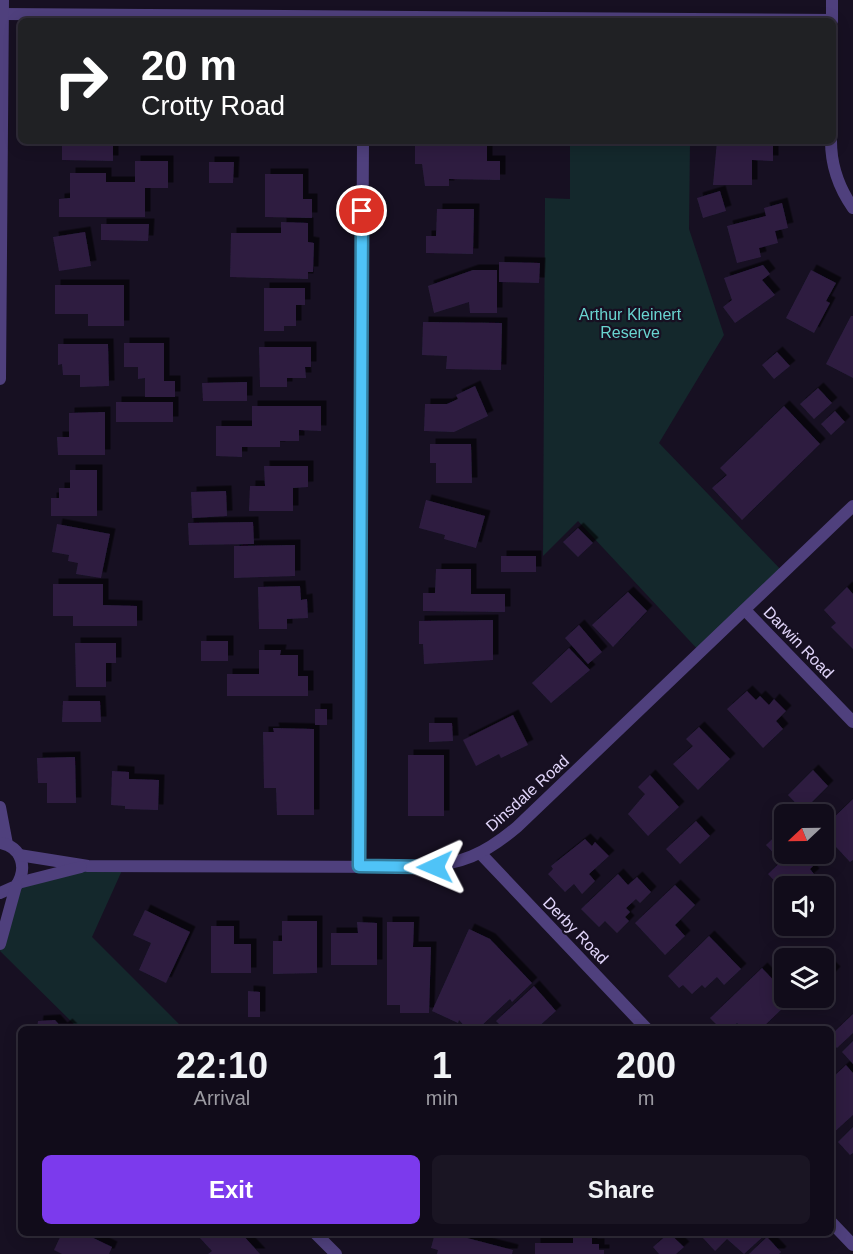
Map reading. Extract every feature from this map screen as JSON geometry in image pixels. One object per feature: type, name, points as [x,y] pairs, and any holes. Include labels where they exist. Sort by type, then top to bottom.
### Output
[{"type":"street","points":[[0,379],[3,0]]},
{"type":"street","points":[[832,0],[832,18]]},
{"type":"street","points":[[3,14],[291,18]]},
{"type":"street","points":[[359,866],[363,144]]},
{"type":"street","points":[[831,144],[833,166],[838,183],[853,208]]},
{"type":"street","name":"Dinsdale Road","points":[[20,855],[88,866],[435,867],[481,854],[517,827],[853,506]]},
{"type":"street","name":"Darwin Road","points":[[745,610],[853,722]]},
{"type":"street","points":[[0,807],[4,844],[20,855],[23,869],[0,944]]},
{"type":"street","name":"Derby Road","points":[[481,854],[644,1026]]},
{"type":"street","name":"Dinsdale Road","points":[[0,893],[17,884],[88,866]]},
{"type":"street","points":[[834,1225],[853,1245]]},
{"type":"street","points":[[318,1236],[336,1254]]},
{"type":"green space","name":"Arthur Kleinert Reserve","points":[[570,144],[690,144],[689,229],[724,335],[659,443],[784,573],[701,653],[578,521],[543,556],[545,198],[570,199]]},
{"type":"green space","points":[[88,866],[124,866],[92,937],[181,1026],[76,1026],[0,951],[16,886]]},
{"type":"building","points":[[62,144],[113,144],[113,161],[62,160]]},
{"type":"building","points":[[415,144],[487,144],[487,161],[500,161],[500,180],[449,179],[449,186],[425,186],[422,164],[415,164]]},
{"type":"building","points":[[717,144],[773,144],[773,161],[752,160],[752,185],[713,185]]},
{"type":"building","points":[[135,161],[168,161],[168,188],[145,188],[145,217],[59,217],[59,199],[70,198],[70,173],[106,173],[106,182],[135,182]]},
{"type":"building","points":[[209,162],[234,162],[233,183],[209,183]]},
{"type":"building","points":[[265,174],[303,174],[303,199],[312,199],[312,218],[265,217]]},
{"type":"building","points":[[720,191],[726,211],[703,218],[697,198]]},
{"type":"building","points":[[782,203],[788,228],[775,231],[778,243],[759,248],[761,257],[737,263],[727,226],[766,216],[764,208]]},
{"type":"building","points":[[437,209],[474,209],[473,254],[426,253],[426,236],[436,236]]},
{"type":"building","points":[[281,222],[308,223],[308,242],[314,243],[313,272],[308,272],[308,279],[230,277],[231,233],[281,233]]},
{"type":"building","points":[[101,224],[149,224],[148,241],[101,240]]},
{"type":"building","points":[[85,232],[91,266],[59,271],[53,237]]},
{"type":"building","points":[[499,262],[540,263],[539,283],[499,282]]},
{"type":"building","points":[[763,265],[770,274],[762,280],[775,295],[735,323],[723,307],[732,300],[724,278]]},
{"type":"building","points":[[473,270],[497,270],[497,313],[470,313],[469,302],[434,313],[428,286]]},
{"type":"building","points":[[811,270],[836,283],[826,301],[830,303],[814,333],[786,318]]},
{"type":"building","points":[[55,285],[124,285],[124,326],[88,326],[88,314],[55,314]]},
{"type":"building","points":[[264,288],[305,288],[305,305],[296,305],[296,326],[284,326],[284,331],[264,331]]},
{"type":"building","points":[[853,316],[853,378],[826,364]]},
{"type":"building","points":[[423,322],[502,323],[501,370],[446,369],[447,356],[422,355]]},
{"type":"building","points":[[124,343],[164,343],[164,381],[175,381],[175,397],[145,397],[145,378],[138,379],[138,367],[124,367]]},
{"type":"building","points":[[58,344],[108,344],[109,386],[80,387],[80,375],[63,375],[62,364],[58,365]]},
{"type":"building","points":[[259,347],[311,347],[311,367],[305,367],[306,378],[287,378],[287,387],[260,387]]},
{"type":"building","points":[[777,352],[790,366],[774,379],[762,365]]},
{"type":"building","points":[[247,382],[247,401],[203,401],[202,383]]},
{"type":"building","points":[[475,386],[488,416],[454,432],[424,431],[425,404],[447,404],[458,399],[456,395]]},
{"type":"building","points":[[818,388],[832,403],[814,419],[800,404]]},
{"type":"building","points":[[116,402],[173,402],[173,422],[116,422]]},
{"type":"building","points":[[252,406],[321,406],[321,431],[299,430],[299,441],[280,441],[280,447],[242,447],[242,457],[216,456],[216,426],[252,426]]},
{"type":"building","points":[[784,406],[820,444],[742,520],[712,488],[727,475],[720,468]]},
{"type":"building","points":[[835,411],[845,422],[831,435],[821,424]]},
{"type":"building","points":[[105,412],[105,455],[58,455],[57,437],[69,437],[69,413]]},
{"type":"building","points":[[430,444],[471,444],[472,483],[436,483],[436,463],[430,463]]},
{"type":"building","points":[[264,466],[308,466],[308,487],[293,488],[293,511],[249,511],[250,486],[265,486]]},
{"type":"building","points":[[70,470],[97,470],[97,516],[51,516],[51,498],[59,498],[59,488],[70,488]]},
{"type":"building","points":[[226,491],[227,516],[192,518],[191,492]]},
{"type":"building","points":[[426,500],[485,516],[476,548],[444,539],[445,535],[419,528]]},
{"type":"building","points":[[253,522],[254,544],[189,545],[188,523]]},
{"type":"building","points":[[57,524],[110,534],[101,578],[76,574],[78,563],[68,561],[69,555],[52,552]]},
{"type":"building","points":[[578,528],[593,543],[578,557],[563,542]]},
{"type":"building","points":[[295,545],[295,576],[234,578],[234,546]]},
{"type":"building","points":[[501,556],[536,556],[536,572],[501,572]]},
{"type":"building","points":[[436,569],[471,569],[471,594],[505,594],[505,612],[423,611],[423,593],[435,593]]},
{"type":"building","points":[[53,584],[103,584],[103,605],[137,606],[137,626],[73,626],[73,616],[53,616]]},
{"type":"building","points":[[300,586],[301,600],[307,599],[308,618],[287,619],[287,629],[259,629],[258,587]]},
{"type":"building","points":[[847,587],[853,594],[853,649],[831,627],[836,623],[824,610]]},
{"type":"building","points":[[628,592],[647,611],[613,647],[592,625]]},
{"type":"building","points":[[493,620],[493,660],[424,664],[423,644],[419,644],[419,621]]},
{"type":"building","points":[[579,625],[602,652],[588,664],[565,638]]},
{"type":"building","points":[[201,641],[228,641],[228,661],[201,661]]},
{"type":"building","points":[[75,643],[116,643],[116,663],[106,663],[106,687],[76,687]]},
{"type":"building","points":[[569,648],[590,670],[551,703],[532,683]]},
{"type":"building","points":[[259,650],[281,650],[280,655],[298,655],[298,676],[308,676],[308,696],[227,696],[227,674],[259,674]]},
{"type":"building","points":[[747,691],[756,700],[760,696],[769,705],[774,699],[786,711],[776,721],[783,729],[763,748],[727,709]]},
{"type":"building","points":[[63,701],[100,701],[101,722],[62,722]]},
{"type":"building","points":[[315,709],[327,709],[327,725],[315,725]]},
{"type":"building","points":[[513,715],[528,745],[501,758],[499,754],[476,766],[463,740]]},
{"type":"building","points":[[429,723],[452,723],[453,741],[429,742]]},
{"type":"building","points":[[699,727],[730,759],[698,790],[673,764],[693,746],[686,739]]},
{"type":"building","points":[[273,728],[314,729],[314,815],[277,815],[276,788],[264,788],[263,732],[274,732]]},
{"type":"building","points":[[408,755],[444,755],[444,816],[408,816]]},
{"type":"building","points":[[75,757],[76,803],[47,803],[47,783],[38,783],[37,758]]},
{"type":"building","points":[[813,770],[828,786],[810,804],[796,804],[788,795]]},
{"type":"building","points":[[112,771],[129,772],[129,779],[159,780],[158,810],[125,809],[125,806],[111,805]]},
{"type":"building","points":[[650,775],[679,807],[648,836],[628,814],[645,794],[638,787]]},
{"type":"building","points":[[853,799],[853,860],[850,862],[834,845],[834,817]]},
{"type":"building","points":[[696,821],[710,836],[680,864],[666,849]]},
{"type":"building","points":[[774,838],[774,854],[766,845]]},
{"type":"building","points":[[585,839],[592,846],[595,842],[609,856],[589,874],[595,881],[582,894],[574,884],[565,892],[548,874],[553,869],[551,866]]},
{"type":"building","points":[[778,864],[815,864],[810,869],[814,874],[812,876],[774,876],[774,880],[768,874]]},
{"type":"building","points":[[618,874],[628,885],[637,877],[651,892],[640,903],[636,899],[626,908],[630,912],[625,917],[629,921],[617,933],[605,921],[599,927],[581,909]]},
{"type":"building","points":[[675,885],[695,905],[675,925],[685,936],[665,955],[635,923]]},
{"type":"building","points":[[145,910],[190,932],[166,983],[139,970],[151,943],[133,935]]},
{"type":"building","points":[[282,921],[317,921],[317,973],[273,974],[273,941],[282,941]]},
{"type":"building","points":[[357,922],[377,923],[377,965],[331,965],[331,933],[358,933]]},
{"type":"building","points":[[387,922],[414,922],[413,947],[431,947],[429,1013],[400,1013],[400,1005],[387,1005]]},
{"type":"building","points":[[211,926],[234,926],[234,944],[251,944],[251,973],[211,973]]},
{"type":"building","points":[[469,929],[490,939],[532,983],[512,1002],[510,999],[481,1026],[464,1026],[459,1020],[458,1023],[432,1011]]},
{"type":"building","points":[[709,936],[741,969],[724,985],[717,977],[705,988],[702,985],[692,994],[683,985],[679,988],[668,976]]},
{"type":"building","points":[[762,968],[774,981],[774,1008],[783,1008],[764,1026],[740,1026],[737,1023],[734,1026],[718,1026],[710,1018]]},
{"type":"building","points":[[534,986],[556,1011],[539,1026],[501,1026],[496,1021]]},
{"type":"building","points":[[248,991],[260,992],[260,1017],[248,1017]]},
{"type":"building","points":[[853,1014],[853,1033],[837,1048],[834,1045],[834,1032]]},
{"type":"building","points":[[55,1020],[60,1026],[37,1026],[38,1021]]},
{"type":"building","points":[[853,1041],[853,1064],[842,1052]]},
{"type":"building","points":[[846,1065],[853,1073],[853,1115],[834,1132],[834,1076]]},
{"type":"building","points":[[853,1127],[853,1153],[850,1155],[838,1142]]},
{"type":"building","points":[[61,1236],[89,1236],[112,1247],[109,1254],[62,1254],[54,1250]]},
{"type":"building","points":[[244,1236],[260,1254],[208,1254],[212,1251],[199,1237]]},
{"type":"building","points":[[434,1236],[459,1236],[513,1250],[512,1254],[437,1254],[438,1250],[431,1248]]},
{"type":"building","points":[[592,1236],[592,1244],[599,1244],[599,1250],[604,1250],[604,1254],[535,1254],[535,1243],[573,1243],[573,1237]]},
{"type":"building","points":[[666,1236],[672,1236],[684,1247],[676,1254],[659,1254],[653,1247]]},
{"type":"building","points":[[705,1236],[764,1236],[744,1254],[727,1239],[715,1251],[703,1238]]},
{"type":"building","points":[[767,1237],[781,1252],[779,1254],[749,1254]]},
{"type":"route","points":[[362,211],[359,866],[435,867]]}]
